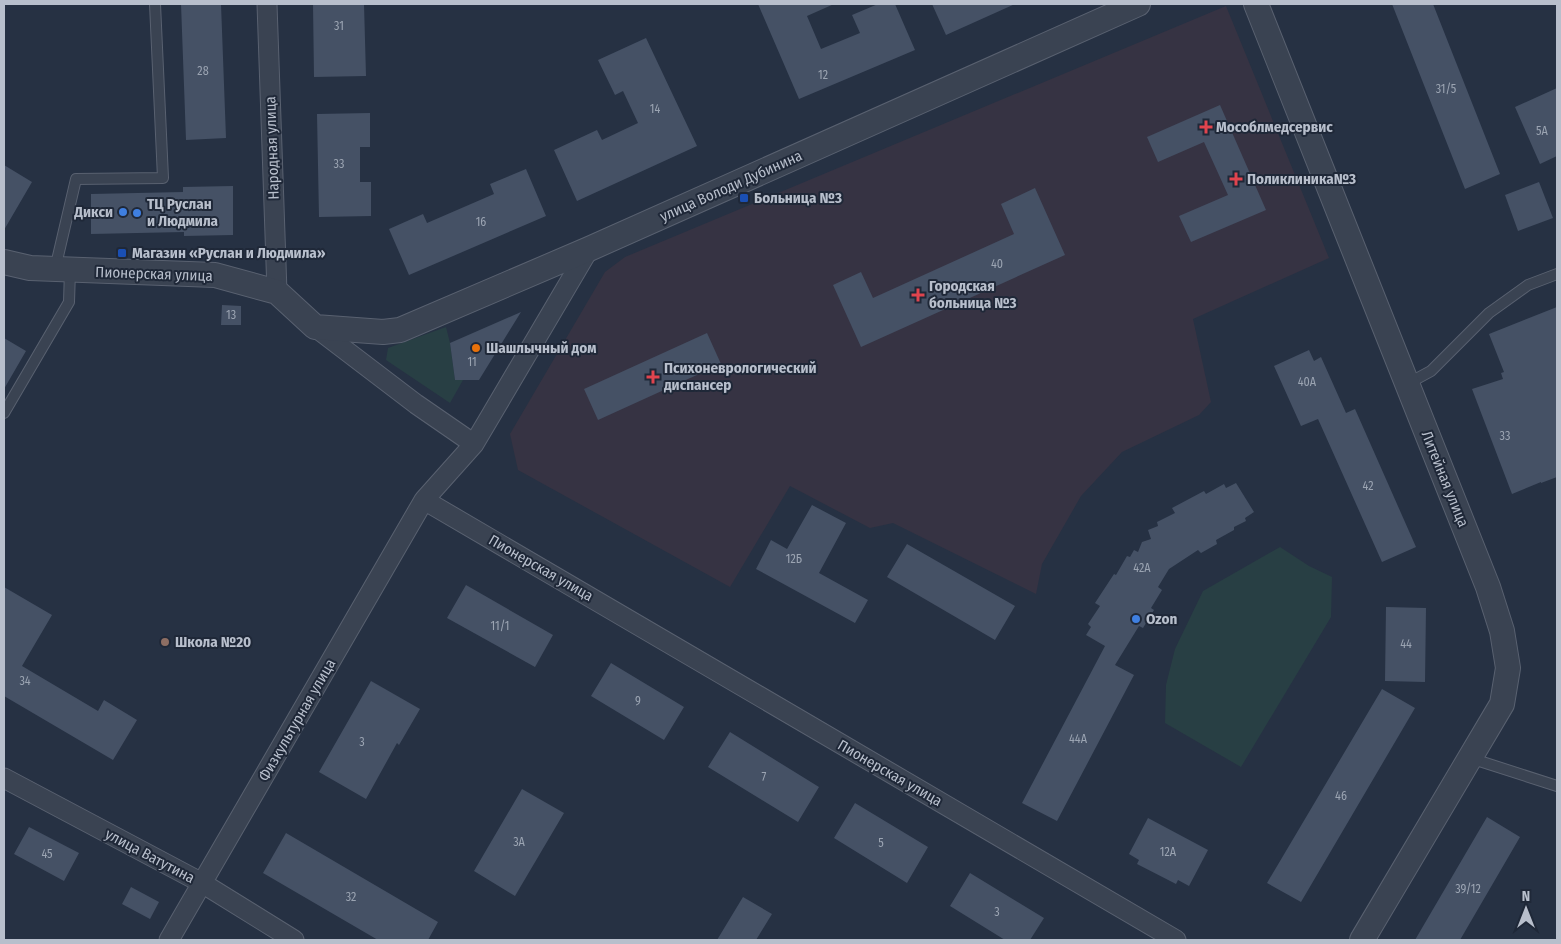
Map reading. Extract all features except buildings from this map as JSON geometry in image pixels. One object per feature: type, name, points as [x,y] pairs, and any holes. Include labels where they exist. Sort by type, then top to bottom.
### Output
[{"type":"street","name":"Народная улица","points":[[267,4],[277,292]]},
{"type":"street","name":"улица Володи Дубинина","points":[[315,327],[383,332],[400,330],[589,249],[1138,4]]},
{"type":"street","name":"Литейная улица","points":[[1256,4],[1488,587],[1502,631],[1508,668],[1502,704],[1362,940]]},
{"type":"street","points":[[424,500],[474,444],[589,249]]},
{"type":"street","name":"Пионерская улица","points":[[4,262],[30,268],[62,270],[215,275],[277,292],[315,327],[416,404],[474,444]]},
{"type":"street","name":"Пионерская улица","points":[[424,500],[1176,940]]},
{"type":"street","name":"Физкультурная улица","points":[[169,940],[424,500]]},
{"type":"street","name":"улица Ватутина","points":[[4,778],[202,884],[294,940]]},
{"type":"lane","points":[[4,412],[70,302],[62,270],[76,179],[163,178],[155,4]]},
{"type":"lane","points":[[1407,384],[1431,371],[1489,313],[1504,302],[1528,285],[1557,274]]},
{"type":"lane","points":[[1470,758],[1557,786]]},
{"type":"shaded area","name":"Городская больница №3","points":[[1226,6],[1329,258],[1193,319],[1211,402],[1199,415],[1122,452],[1081,496],[1042,564],[1036,594],[893,523],[870,528],[790,486],[730,587],[518,470],[510,434],[605,272],[625,257]]},
{"type":"green space","points":[[446,327],[455,380],[463,380],[450,403],[386,360],[388,348]]},
{"type":"green space","points":[[1280,547],[1309,566],[1332,577],[1331,617],[1241,767],[1165,723],[1166,685],[1175,649],[1203,591]]},
{"type":"place","name":"Мособлмедсервис","points":[[1206,127]]},
{"type":"place","name":"Поликлиника№3","points":[[1236,179]]},
{"type":"place","name":"Больница №3","points":[[744,198]]},
{"type":"place","name":"Дикси","points":[[123,212]]},
{"type":"place","name":"ТЦ Руслан и Людмила","points":[[137,213]]},
{"type":"place","name":"Магазин «Руслан и Людмила»","points":[[122,253]]},
{"type":"place","name":"Городская больница №3","points":[[918,295]]},
{"type":"place","name":"Шашлычный дом","points":[[476,348]]},
{"type":"place","name":"Психоневрологический диспансер","points":[[653,377]]},
{"type":"place","name":"Ozon","points":[[1136,619]]},
{"type":"place","name":"Школа №20","points":[[165,642]]}]
